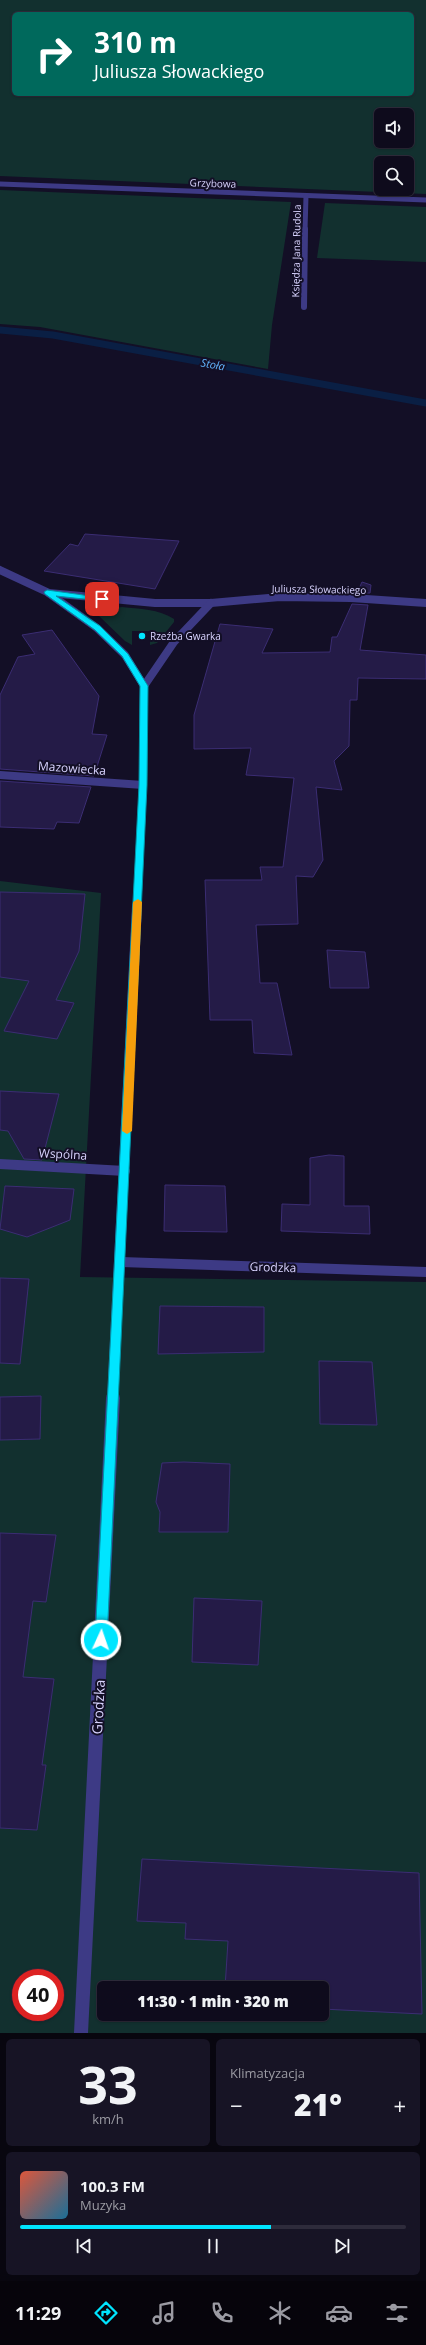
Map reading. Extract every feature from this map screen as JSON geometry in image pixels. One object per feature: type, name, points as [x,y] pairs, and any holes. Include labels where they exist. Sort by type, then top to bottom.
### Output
[{"type":"street","name":"Grzybowa","points":[[0,184],[426,200]]},
{"type":"street","name":"Księdza Jana Rudola","points":[[304,307],[306,196]]},
{"type":"street","points":[[0,570],[47,592],[97,628],[125,655],[144,686],[160,661],[192,621],[211,603]]},
{"type":"street","name":"Juliusza Słowackiego","points":[[47,592],[155,603],[211,603],[280,597],[351,598],[426,603]]},
{"type":"street","name":"Grodzka","points":[[81,2033],[121,1262],[143,785],[144,686]]},
{"type":"street","name":"Mazowiecka","points":[[0,775],[143,785]]},
{"type":"street","name":"Wspólna","points":[[0,1164],[125,1170]]},
{"type":"street","name":"Grodzka","points":[[121,1262],[426,1272]]},
{"type":"green space","points":[[0,0],[426,0],[426,194],[414,193],[414,156],[374,156],[374,192],[0,176]]},
{"type":"green space","points":[[0,190],[291,202],[272,325],[268,369],[40,327],[0,324]]},
{"type":"green space","points":[[325,203],[426,207],[426,262],[317,258]]},
{"type":"green space","points":[[122,607],[162,613],[174,619],[174,622],[157,643],[150,645],[150,631],[132,631],[132,645],[125,641],[99,616],[108,609]]},
{"type":"green space","points":[[0,881],[101,893],[80,1277],[426,1282],[426,2033],[0,2033]]},
{"type":"building","points":[[85,534],[179,541],[155,589],[44,571],[70,544],[78,546]]},
{"type":"building","points":[[362,582],[371,585],[370,593],[357,593]]},
{"type":"building","points":[[352,604],[368,605],[360,650],[426,655],[426,679],[358,678],[357,700],[350,700],[349,746],[334,761],[342,790],[316,787],[323,860],[313,877],[296,876],[298,924],[256,925],[260,983],[277,983],[292,1055],[254,1053],[252,1020],[210,1020],[205,880],[262,880],[260,867],[283,867],[294,778],[246,775],[251,748],[194,749],[194,715],[220,624],[273,629],[262,653],[330,652],[332,637],[337,637]]},
{"type":"building","points":[[52,630],[99,696],[92,734],[107,735],[94,776],[0,769],[0,695],[18,657],[35,654],[22,635]]},
{"type":"building","points":[[0,781],[91,787],[79,823],[57,822],[54,829],[0,827]]},
{"type":"building","points":[[0,892],[85,894],[79,951],[56,1000],[74,1003],[57,1039],[4,1031],[29,981],[0,977]]},
{"type":"building","points":[[327,950],[365,952],[369,988],[330,988]]},
{"type":"building","points":[[0,1091],[59,1094],[42,1160],[24,1159],[8,1131],[0,1130]]},
{"type":"building","points":[[329,1155],[344,1156],[344,1206],[369,1206],[370,1234],[281,1231],[282,1204],[310,1205],[310,1158]]},
{"type":"building","points":[[165,1185],[225,1186],[227,1232],[164,1231]]},
{"type":"building","points":[[5,1186],[74,1189],[70,1220],[27,1237],[0,1229]]},
{"type":"building","points":[[0,1278],[29,1279],[20,1364],[0,1363]]},
{"type":"building","points":[[160,1306],[264,1307],[264,1352],[158,1354]]},
{"type":"building","points":[[319,1361],[372,1362],[377,1425],[320,1424]]},
{"type":"building","points":[[41,1396],[40,1439],[0,1440],[0,1397]]},
{"type":"building","points":[[184,1462],[230,1464],[228,1532],[159,1532],[160,1512],[156,1502],[162,1463]]},
{"type":"building","points":[[0,1533],[56,1535],[46,1602],[33,1601],[23,1677],[54,1679],[42,1765],[46,1765],[37,1830],[0,1828]]},
{"type":"building","points":[[194,1598],[262,1601],[258,1665],[192,1662]]},
{"type":"building","points":[[142,1859],[419,1873],[422,2014],[329,2009],[329,1981],[225,1981],[228,1941],[185,1939],[186,1923],[137,1921]]},
{"type":"waterway","name":"Stoła","points":[[0,330],[53,335],[426,403]]},
{"type":"slow traffic","points":[[127,1131],[138,902]]},
{"type":"place","name":"Rzeźba Gwarka","points":[[142,636]]},
{"type":"route","points":[[101,1640],[121,1262],[143,785],[144,686],[125,655],[97,628],[47,592],[102,599]]}]
